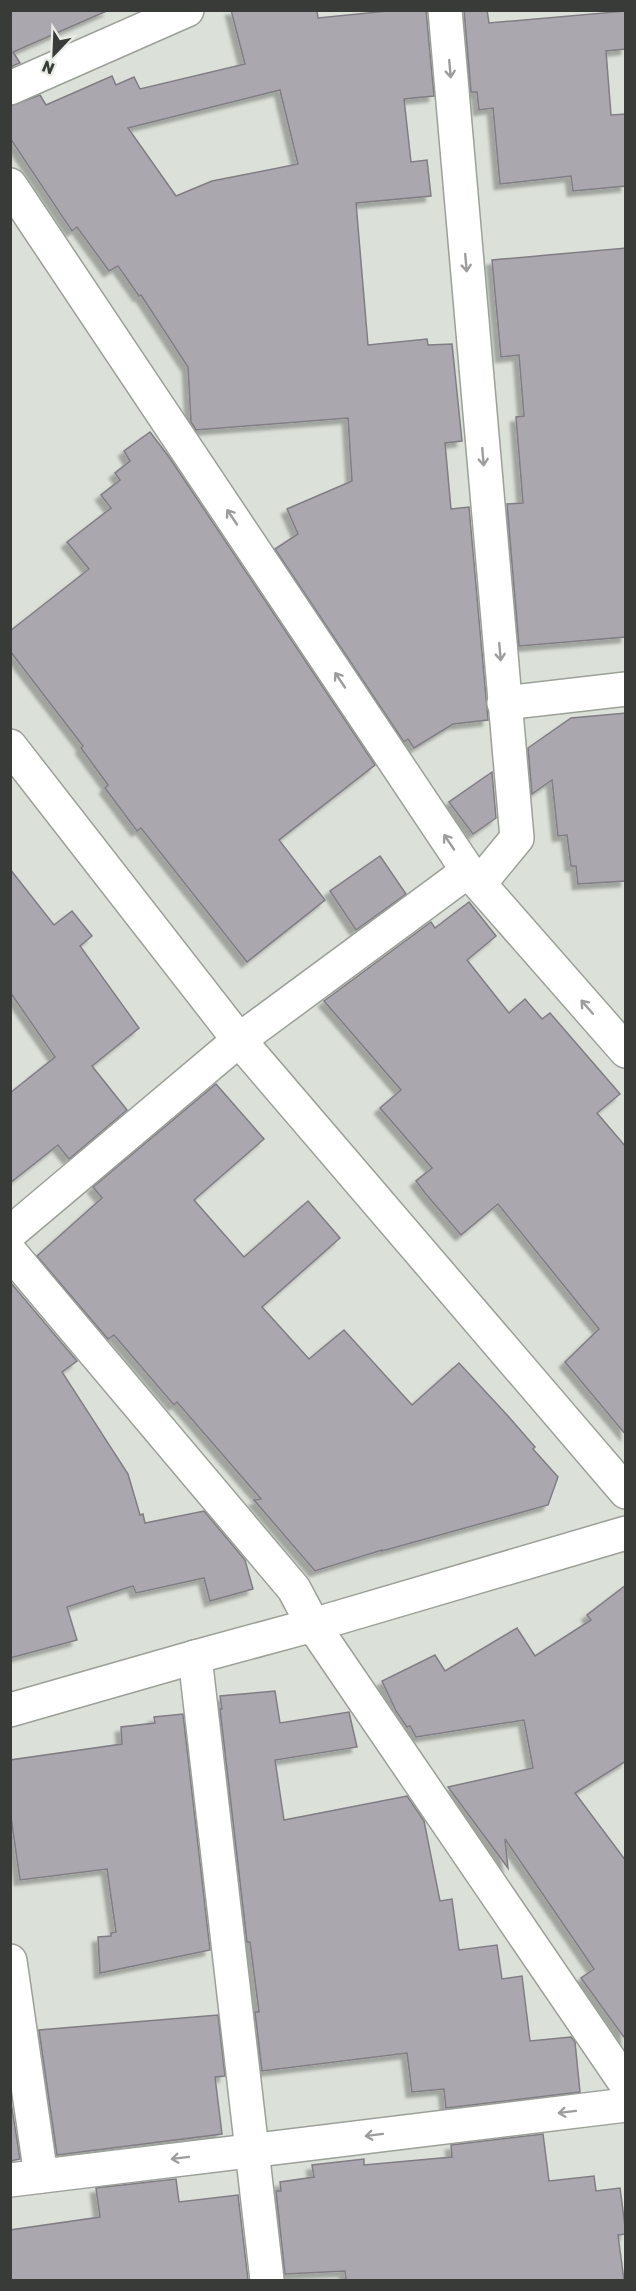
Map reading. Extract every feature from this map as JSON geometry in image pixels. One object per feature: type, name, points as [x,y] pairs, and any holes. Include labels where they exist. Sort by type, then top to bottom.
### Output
[{"type":"street","points":[[10,88],[187,10]]},
{"type":"street","points":[[10,1233],[239,1040],[474,877],[517,838],[445,10]]},
{"type":"street","points":[[10,185],[474,877],[626,1051]]},
{"type":"street","points":[[504,703],[626,689]]},
{"type":"street","points":[[10,746],[239,1040],[626,1491]]},
{"type":"street","points":[[10,1252],[294,1589],[313,1626],[626,2084]]},
{"type":"street","points":[[10,1710],[313,1626],[626,1533]]},
{"type":"street","points":[[195,1657],[267,2280]]},
{"type":"street","points":[[10,1961],[26,2178],[626,2105]]},
{"type":"building","points":[[10,10],[109,10],[13,52],[20,63],[10,67]]},
{"type":"building","points":[[231,10],[317,10],[318,18],[398,10],[426,10],[434,96],[404,99],[411,162],[427,160],[431,196],[356,203],[368,345],[427,339],[428,345],[452,344],[462,441],[445,443],[451,509],[469,507],[488,720],[453,724],[414,748],[408,739],[404,742],[275,549],[298,534],[287,509],[352,481],[348,418],[196,430],[191,422],[188,367],[141,295],[139,296],[118,266],[109,271],[77,227],[72,231],[10,138],[10,106],[40,95],[46,105],[112,76],[116,85],[134,77],[140,89],[245,64]],"holes":[[[280,90],[298,164],[212,181],[176,196],[128,128]]]},
{"type":"building","points":[[464,10],[487,10],[489,23],[626,11],[626,49],[606,51],[611,115],[626,114],[626,186],[573,191],[571,176],[500,184],[493,108],[479,110],[477,92],[471,92]]},
{"type":"building","points":[[626,248],[626,637],[519,646],[507,504],[523,503],[516,417],[524,416],[519,355],[501,357],[492,260]]},
{"type":"building","points":[[150,432],[375,765],[279,840],[325,900],[247,962],[141,828],[137,831],[105,788],[108,785],[81,748],[83,746],[10,651],[10,631],[89,569],[67,542],[111,508],[101,495],[120,480],[115,473],[130,461],[124,451]]},
{"type":"building","points":[[626,713],[626,881],[578,884],[576,866],[571,866],[567,835],[558,836],[552,780],[532,794],[528,748],[571,718]]},
{"type":"building","points":[[492,772],[496,818],[473,834],[449,802]]},
{"type":"building","points":[[380,856],[406,894],[356,930],[330,891]]},
{"type":"building","points":[[10,869],[54,925],[72,911],[92,936],[80,946],[139,1028],[92,1066],[127,1110],[69,1159],[58,1145],[10,1183],[10,1093],[55,1057],[10,992]]},
{"type":"building","points":[[469,902],[496,936],[467,960],[509,1013],[525,999],[542,1019],[550,1013],[620,1094],[597,1113],[626,1147],[626,1435],[565,1362],[599,1329],[498,1204],[461,1235],[425,1193],[416,1181],[432,1168],[380,1108],[401,1090],[324,1001],[431,922],[435,928]]},
{"type":"building","points":[[216,1084],[264,1139],[194,1200],[244,1257],[308,1201],[340,1238],[262,1307],[309,1359],[344,1330],[412,1405],[459,1363],[535,1447],[533,1449],[558,1477],[548,1505],[382,1550],[315,1571],[254,1500],[261,1499],[177,1402],[174,1405],[114,1335],[108,1339],[37,1256],[102,1198],[93,1187]]},
{"type":"building","points":[[10,1282],[77,1361],[62,1372],[128,1474],[140,1515],[143,1514],[145,1523],[204,1511],[245,1560],[253,1589],[210,1601],[204,1578],[136,1593],[133,1586],[67,1607],[77,1640],[10,1658]]},
{"type":"building","points":[[626,1585],[626,1761],[575,1793],[626,1861],[626,2040],[581,1978],[594,1969],[505,1839],[508,1868],[448,1787],[533,1768],[524,1720],[416,1737],[410,1726],[407,1727],[396,1711],[382,1681],[435,1655],[445,1671],[517,1628],[535,1656],[591,1620],[587,1615]]},
{"type":"building","points":[[275,1691],[280,1723],[349,1712],[357,1747],[275,1760],[284,1820],[407,1796],[424,1821],[440,1901],[452,1899],[459,1950],[497,1945],[502,1979],[522,1976],[530,2041],[571,2037],[575,2042],[580,2092],[446,2108],[444,2089],[412,2092],[407,2053],[262,2071],[255,2012],[259,2012],[250,1942],[247,1942],[220,1696]]},
{"type":"building","points":[[183,1714],[210,1950],[100,1973],[98,1937],[111,1936],[111,1933],[116,1932],[107,1869],[20,1880],[10,1810],[10,1760],[122,1744],[121,1727],[155,1723],[154,1717]]},
{"type":"building","points":[[218,2015],[225,2076],[215,2077],[222,2134],[57,2155],[39,2030]]},
{"type":"building","points":[[10,2096],[20,2159],[10,2161]]},
{"type":"building","points":[[543,2134],[549,2181],[594,2176],[596,2191],[620,2188],[626,2234],[618,2235],[624,2280],[346,2280],[345,2271],[285,2274],[276,2191],[281,2191],[280,2182],[314,2177],[312,2165],[364,2159],[364,2165],[452,2157],[451,2145]]},
{"type":"building","points":[[176,2179],[179,2202],[238,2195],[248,2280],[10,2280],[10,2230],[100,2217],[96,2188]]}]
